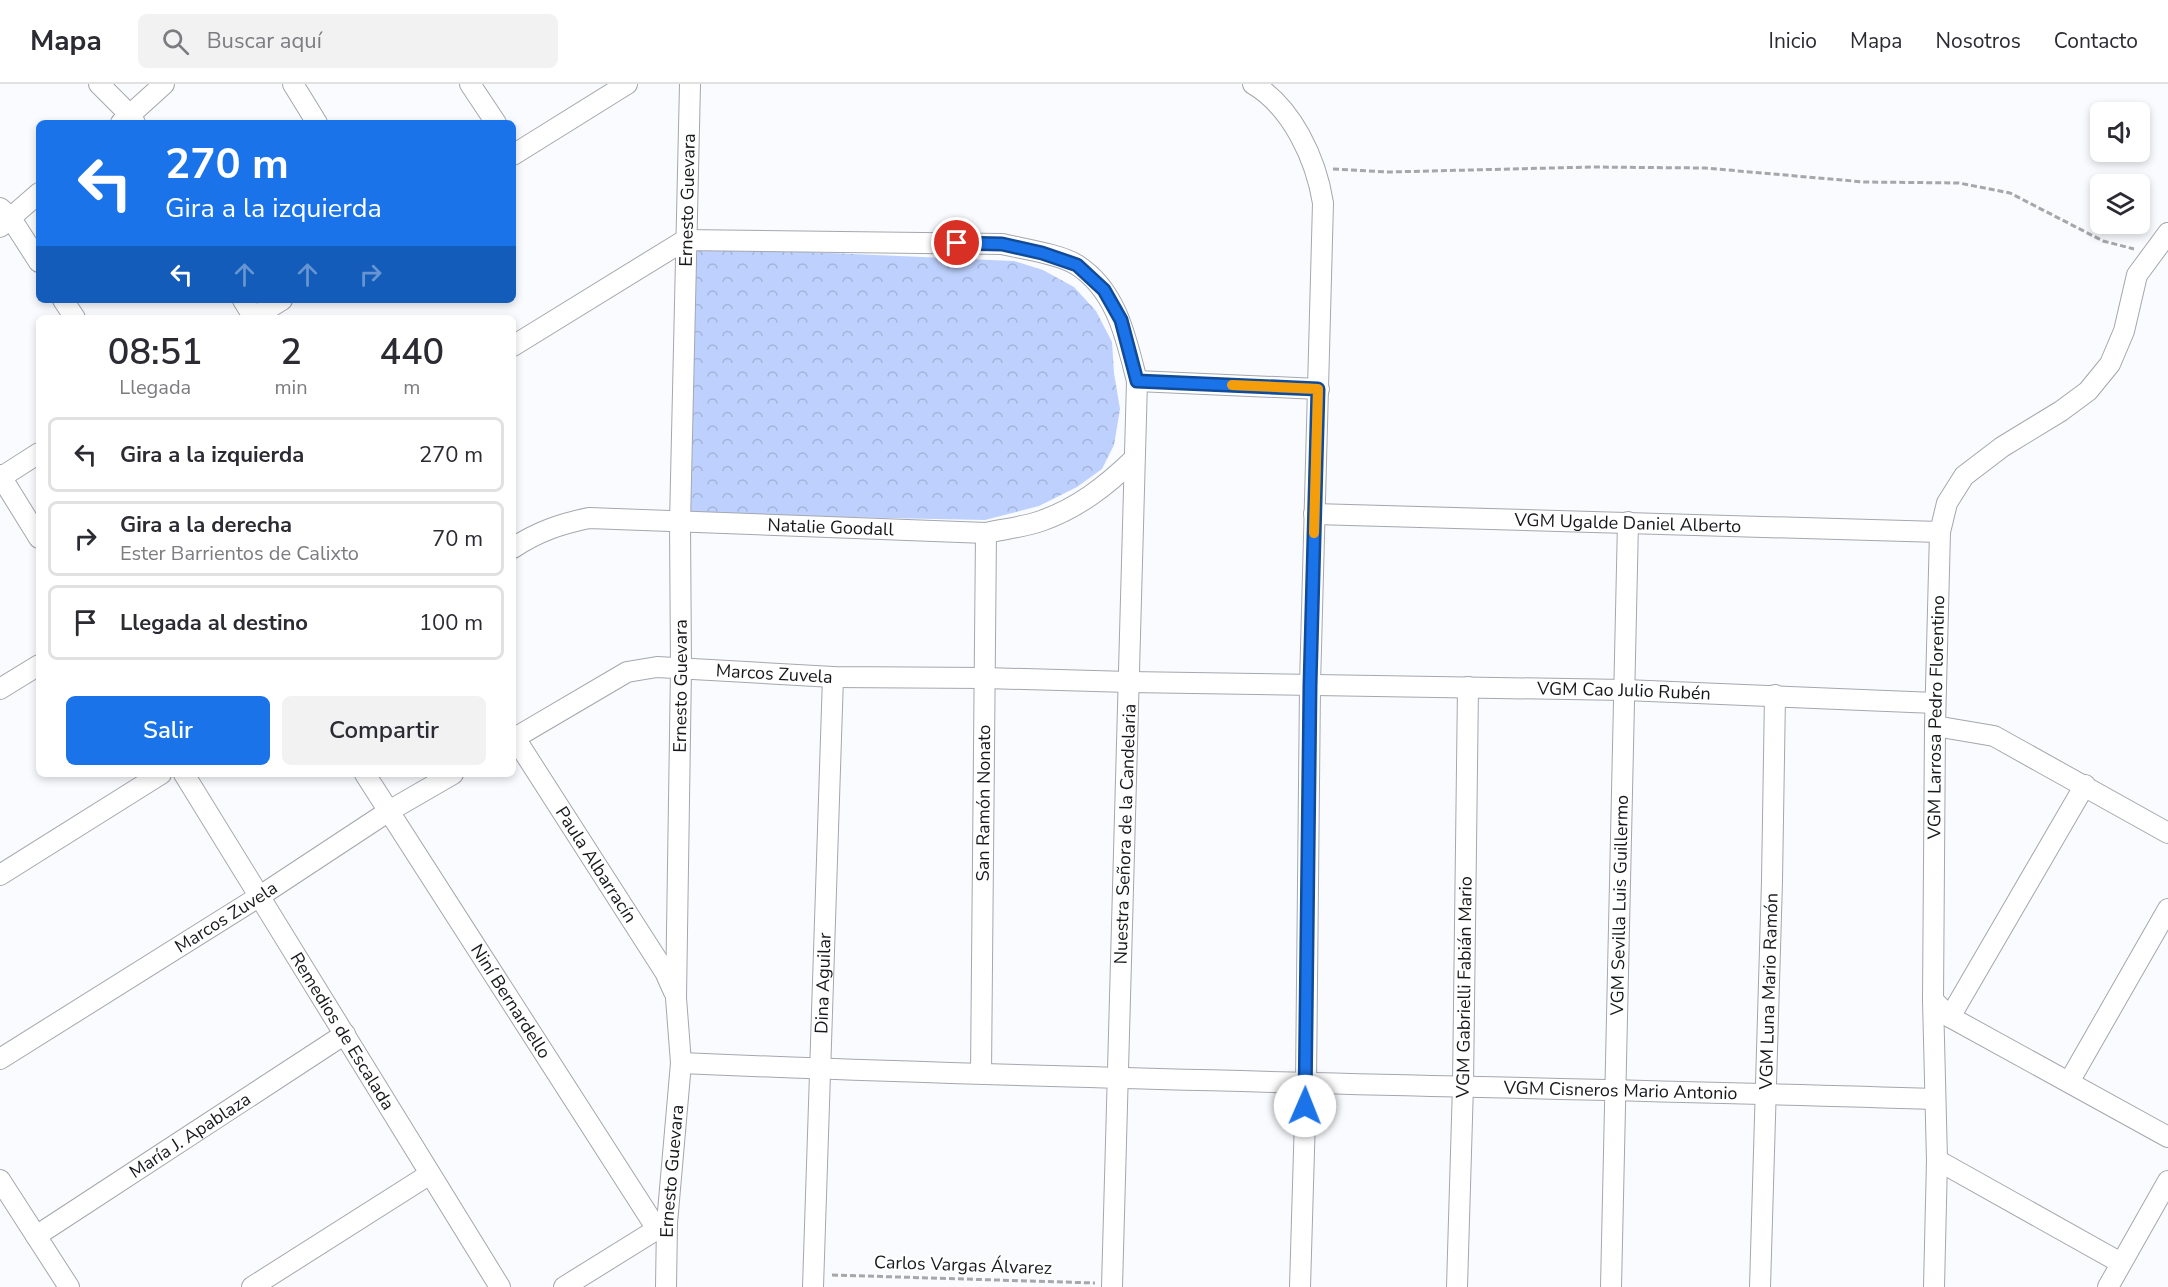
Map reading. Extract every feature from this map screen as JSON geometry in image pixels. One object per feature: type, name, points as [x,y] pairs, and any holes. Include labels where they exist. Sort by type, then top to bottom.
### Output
[{"type":"street","points":[[99,84],[129,120],[164,84]]},
{"type":"street","points":[[293,84],[315,120]]},
{"type":"street","points":[[470,84],[494,120]]},
{"type":"street","points":[[516,151],[627,84]]},
{"type":"street","name":"Ernesto Guevara","points":[[666,1287],[662,1226],[681,1064],[676,998],[681,669],[680,523],[690,84]]},
{"type":"street","points":[[1268,87],[1300,138],[1314,166],[1323,203],[1310,685],[1306,1083],[1300,1287]]},
{"type":"street","points":[[36,196],[4,217],[36,258]]},
{"type":"street","points":[[516,344],[685,240]]},
{"type":"street","name":"Nuestra Señora de la Candelaria","points":[[685,240],[1002,244],[1042,253],[1077,265],[1104,290],[1121,320],[1137,381],[1112,1285]]},
{"type":"street","name":"VGM Larrosa Pedro Florentino","points":[[1934,1287],[1937,1160],[1934,1000],[1935,703],[1940,531],[1947,503],[1964,476],[2002,447],[2061,411],[2088,391],[2110,364],[2124,331],[2137,275],[2166,240]]},
{"type":"street","points":[[259,315],[277,303]]},
{"type":"street","points":[[1137,381],[1318,389]]},
{"type":"street","points":[[36,455],[0,477],[36,533]]},
{"type":"street","name":"Natalie Goodall","points":[[516,546],[532,535],[558,524],[589,518],[986,533],[1039,521],[1071,509],[1105,487],[1134,459]]},
{"type":"street","name":"VGM Ugalde Daniel Alberto","points":[[1314,514],[1940,531]]},
{"type":"street","name":"VGM Sevilla Luis Guillermo","points":[[1611,1287],[1628,522]]},
{"type":"street","name":"San Ramón Nonato","points":[[981,1073],[986,533]]},
{"type":"street","points":[[0,689],[36,667]]},
{"type":"street","name":"Marcos Zuvela","points":[[516,736],[627,672],[657,667],[833,677],[1129,682]]},
{"type":"street","name":"Dina Aguilar","points":[[814,1281],[833,677]]},
{"type":"street","name":"VGM Cao Julio Rubén","points":[[1129,682],[1625,690],[1935,703]]},
{"type":"street","name":"VGM Gabrielli Fabián Mario","points":[[1457,1287],[1463,1085],[1468,687]]},
{"type":"street","name":"VGM Luna Mario Ramón","points":[[1760,1287],[1775,695]]},
{"type":"street","points":[[1935,726],[1994,736],[2168,833]]},
{"type":"street","name":"Paula Albarracín","points":[[516,740],[665,972],[676,998]]},
{"type":"street","points":[[0,875],[156,777]]},
{"type":"street","name":"Remedios de Escalada","points":[[186,777],[500,1287]]},
{"type":"street","name":"Niní Bernardello","points":[[366,777],[662,1226]]},
{"type":"street","name":"Marcos Zuvela","points":[[0,1059],[260,896],[389,811],[448,777]]},
{"type":"street","points":[[1950,1017],[2085,785]]},
{"type":"street","points":[[2070,1082],[2168,909]]},
{"type":"street","points":[[1934,1000],[1950,1017],[2168,1137]]},
{"type":"street","name":"María J. Apablaza","points":[[36,1236],[345,1034]]},
{"type":"street","name":"VGM Cisneros Mario Antonio","points":[[681,1064],[1935,1099]]},
{"type":"street","points":[[1937,1160],[2121,1263]]},
{"type":"street","points":[[252,1287],[430,1174]]},
{"type":"street","points":[[0,1180],[69,1287]]},
{"type":"street","points":[[2108,1287],[2168,1181]]},
{"type":"street","points":[[564,1287],[662,1226]]},
{"type":"path","points":[[1314,166],[1389,172],[1592,167],[1706,168],[1864,182],[1959,183],[2010,193],[2103,241],[2136,250]]},
{"type":"path","name":"Carlos Vargas Álvarez","points":[[814,1281],[1112,1285]]},
{"type":"green space","points":[[692,247],[1014,261],[1043,270],[1074,287],[1096,311],[1112,342],[1120,409],[1114,445],[1102,469],[1077,487],[1039,506],[985,520],[684,514]]},
{"type":"slow traffic","points":[[1232,385],[1318,389],[1314,533]]},
{"type":"route","points":[[957,243],[1002,244],[1042,253],[1077,265],[1104,290],[1121,320],[1137,381],[1318,389],[1310,685],[1305,1106]]}]
